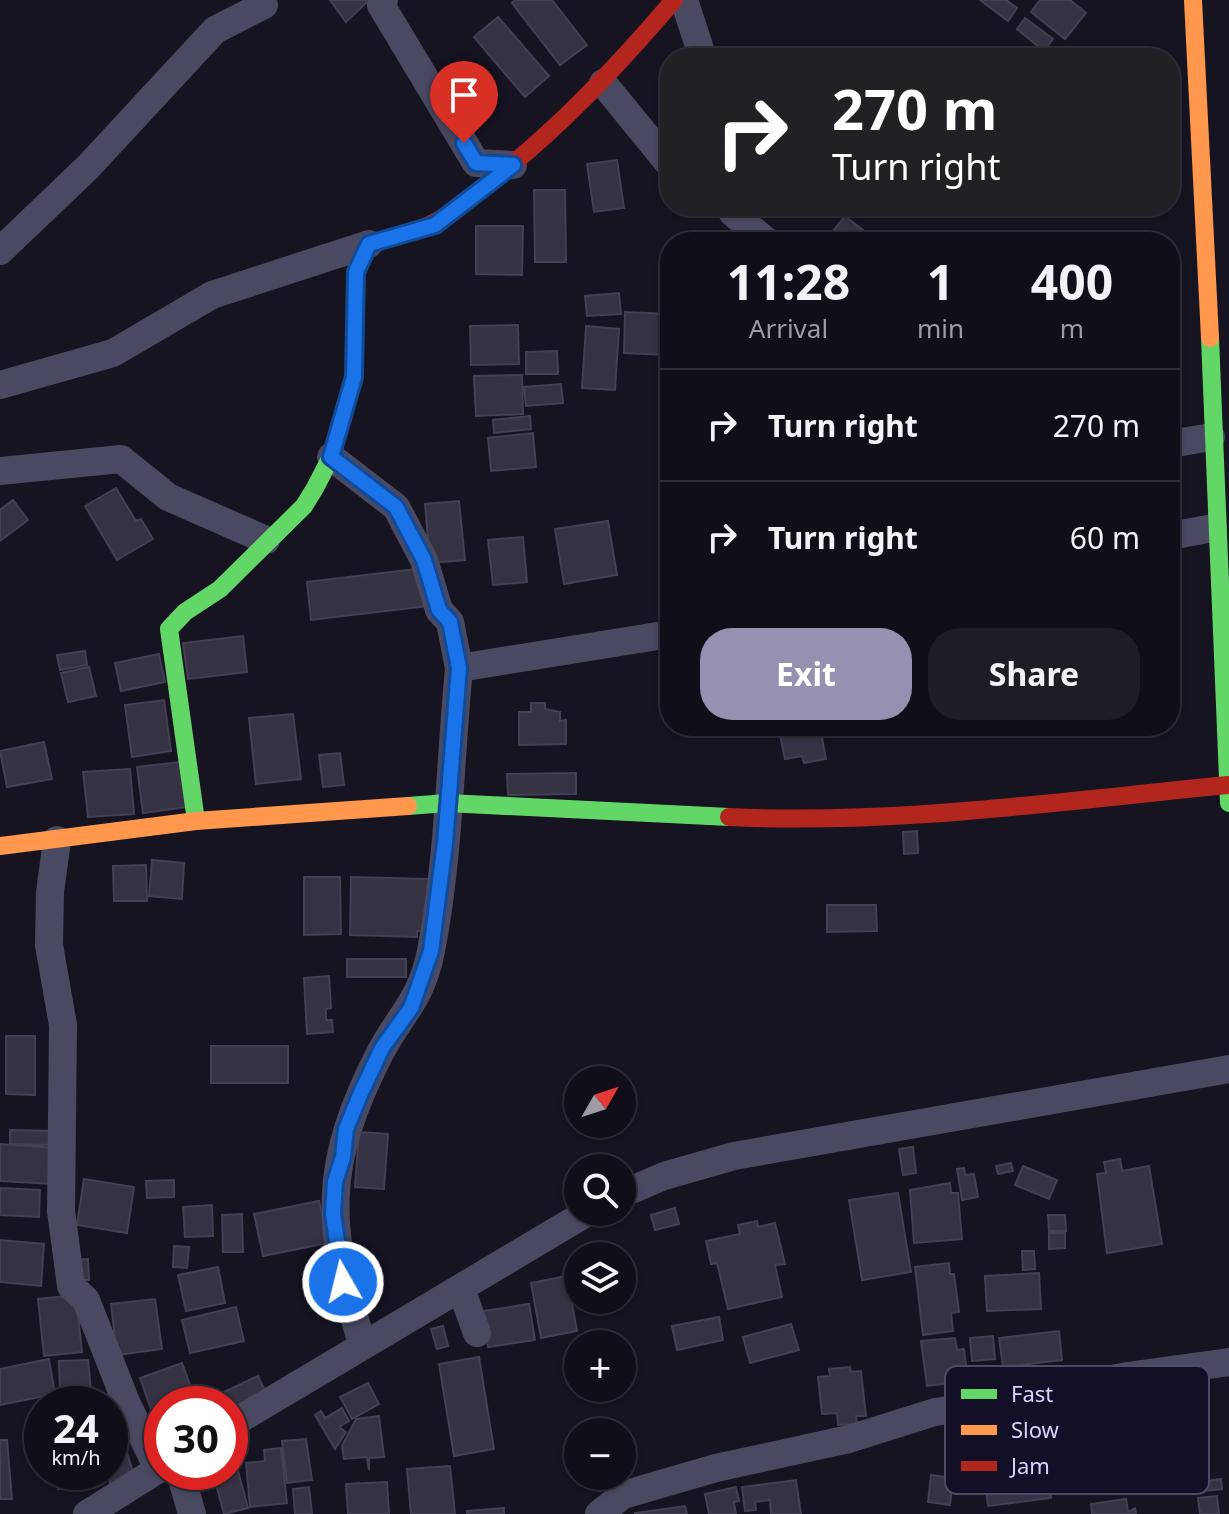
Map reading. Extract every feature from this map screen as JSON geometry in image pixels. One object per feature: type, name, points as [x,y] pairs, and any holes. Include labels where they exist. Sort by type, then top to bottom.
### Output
[{"type":"street","points":[[384,0],[381,5],[396,34],[476,163],[513,165]]},
{"type":"street","points":[[0,385],[113,353],[212,295],[435,225],[513,165],[603,83],[674,0]]},
{"type":"street","points":[[684,0],[700,48]]},
{"type":"street","points":[[0,846],[196,821],[447,803],[792,820],[1228,794],[1213,528],[1202,108],[1193,0]]},
{"type":"street","points":[[0,251],[88,167],[215,30],[265,2]]},
{"type":"street","points":[[603,83],[660,153]]},
{"type":"street","points":[[737,216],[756,232]]},
{"type":"street","points":[[196,821],[170,656],[169,629],[185,612],[220,589],[266,540],[304,506],[331,457],[354,377],[356,272],[369,244]]},
{"type":"street","points":[[1180,442],[1211,437]]},
{"type":"street","points":[[331,457],[396,507],[424,560],[439,610],[450,622],[459,668],[431,951],[422,986],[411,1008],[382,1048],[360,1095],[346,1129],[343,1157],[335,1182],[333,1214],[343,1282],[362,1343]]},
{"type":"street","points":[[0,471],[121,459],[168,497],[266,540]]},
{"type":"street","points":[[1180,534],[1213,528]]},
{"type":"street","points":[[459,668],[660,636]]},
{"type":"street","points":[[57,840],[50,892],[49,945],[63,1025],[61,1211],[71,1286],[86,1300],[126,1402],[144,1431]]},
{"type":"street","points":[[636,1188],[664,1176],[734,1156],[1229,1069]]},
{"type":"street","points":[[248,1414],[362,1343],[461,1289],[565,1226]]},
{"type":"street","points":[[461,1289],[477,1333]]},
{"type":"street","points":[[1200,1366],[1229,1362]]},
{"type":"street","points":[[599,1514],[623,1495],[716,1468],[849,1439],[945,1410]]},
{"type":"street","points":[[87,1514],[144,1482]]},
{"type":"street","points":[[179,1490],[192,1514]]},
{"type":"building","points":[[330,0],[369,0],[346,22]]},
{"type":"building","points":[[515,0],[552,0],[587,45],[560,65],[512,3]]},
{"type":"building","points":[[980,0],[1006,0],[1017,8],[1008,21]]},
{"type":"building","points":[[1040,0],[1070,0],[1086,13],[1065,39],[1031,12]]},
{"type":"building","points":[[498,17],[549,76],[525,97],[474,37]]},
{"type":"building","points":[[1025,18],[1053,39],[1046,48],[1040,48],[1017,29]]},
{"type":"building","points":[[617,160],[624,208],[594,212],[587,164]]},
{"type":"building","points":[[534,190],[565,190],[566,262],[535,262]]},
{"type":"building","points":[[845,216],[865,232],[832,232]]},
{"type":"building","points":[[476,226],[523,226],[522,275],[476,274]]},
{"type":"building","points":[[619,293],[621,314],[587,316],[585,296]]},
{"type":"building","points":[[625,312],[660,314],[660,355],[624,353]]},
{"type":"building","points":[[518,325],[519,364],[471,365],[470,326]]},
{"type":"building","points":[[586,326],[619,329],[615,390],[582,388]]},
{"type":"building","points":[[557,351],[558,374],[526,374],[526,352]]},
{"type":"building","points":[[522,375],[523,414],[476,416],[474,376]]},
{"type":"building","points":[[561,384],[563,403],[526,406],[524,387]]},
{"type":"building","points":[[530,416],[531,429],[494,433],[493,420]]},
{"type":"building","points":[[533,433],[536,467],[491,471],[488,438]]},
{"type":"building","points":[[116,488],[136,521],[141,519],[153,539],[117,560],[85,506]]},
{"type":"building","points":[[13,500],[28,520],[0,541],[0,510]]},
{"type":"building","points":[[459,501],[465,560],[430,563],[425,504]]},
{"type":"building","points":[[608,521],[617,575],[564,584],[555,529]]},
{"type":"building","points":[[523,537],[527,582],[493,585],[488,540]]},
{"type":"building","points":[[424,568],[429,606],[311,620],[307,582]]},
{"type":"building","points":[[243,636],[247,672],[188,679],[183,643]]},
{"type":"building","points":[[85,651],[87,665],[60,670],[57,655]]},
{"type":"building","points":[[159,654],[165,682],[121,691],[115,663]]},
{"type":"building","points":[[89,667],[96,696],[68,702],[61,673]]},
{"type":"building","points":[[164,700],[171,751],[132,757],[125,705]]},
{"type":"building","points":[[531,703],[545,703],[545,709],[560,712],[560,721],[566,720],[566,744],[519,745],[519,712],[531,712]]},
{"type":"building","points":[[293,714],[301,779],[256,784],[249,718]]},
{"type":"building","points":[[780,736],[822,736],[826,759],[804,763],[802,756],[785,759]]},
{"type":"building","points":[[44,742],[52,779],[7,787],[0,751]]},
{"type":"building","points":[[340,753],[344,785],[323,787],[319,755]]},
{"type":"building","points":[[180,762],[187,807],[143,813],[137,767]]},
{"type":"building","points":[[130,769],[134,814],[88,817],[83,772]]},
{"type":"building","points":[[576,773],[576,794],[508,795],[507,774]]},
{"type":"building","points":[[917,831],[918,853],[904,854],[903,832]]},
{"type":"building","points":[[152,860],[184,863],[182,899],[149,896]]},
{"type":"building","points":[[146,865],[147,901],[114,901],[113,866]]},
{"type":"building","points":[[304,877],[340,877],[341,934],[304,935]]},
{"type":"building","points":[[351,877],[429,879],[425,932],[417,931],[417,937],[350,935]]},
{"type":"building","points":[[827,905],[876,905],[877,931],[827,932]]},
{"type":"building","points":[[347,959],[406,959],[406,977],[347,977]]},
{"type":"building","points":[[329,976],[331,1008],[326,1009],[326,1020],[332,1020],[333,1032],[307,1034],[304,978]]},
{"type":"building","points":[[6,1036],[35,1036],[35,1095],[6,1094]]},
{"type":"building","points":[[211,1046],[288,1046],[288,1083],[211,1083]]},
{"type":"building","points":[[10,1130],[57,1131],[57,1145],[10,1144]]},
{"type":"building","points":[[359,1132],[388,1134],[384,1189],[355,1187]]},
{"type":"building","points":[[0,1144],[55,1148],[53,1184],[0,1181]]},
{"type":"building","points":[[913,1147],[916,1173],[903,1175],[899,1149]]},
{"type":"building","points":[[1120,1159],[1122,1171],[1149,1166],[1162,1244],[1107,1253],[1097,1174],[1106,1173],[1104,1162]]},
{"type":"building","points":[[1011,1163],[1013,1171],[998,1174],[996,1166]]},
{"type":"building","points":[[1023,1166],[1057,1180],[1049,1199],[1015,1185]]},
{"type":"building","points":[[964,1168],[965,1175],[974,1174],[978,1197],[962,1200],[957,1169]]},
{"type":"building","points":[[84,1179],[134,1187],[127,1233],[77,1225]]},
{"type":"building","points":[[174,1180],[174,1197],[147,1198],[146,1181]]},
{"type":"building","points":[[950,1183],[951,1193],[958,1193],[962,1239],[914,1243],[910,1190]]},
{"type":"building","points":[[0,1188],[40,1190],[39,1217],[0,1215]]},
{"type":"building","points":[[898,1193],[911,1272],[862,1280],[849,1200]]},
{"type":"building","points":[[319,1201],[328,1243],[263,1256],[254,1214]]},
{"type":"building","points":[[212,1205],[213,1236],[185,1237],[183,1207]]},
{"type":"building","points":[[675,1208],[679,1224],[655,1230],[651,1215]]},
{"type":"building","points":[[242,1214],[243,1252],[223,1252],[222,1215]]},
{"type":"building","points":[[1048,1215],[1065,1215],[1066,1231],[1049,1231]]},
{"type":"building","points":[[757,1221],[758,1227],[775,1223],[785,1264],[775,1265],[782,1297],[728,1309],[717,1263],[711,1264],[706,1241],[740,1234],[738,1225]]},
{"type":"building","points":[[1049,1233],[1065,1233],[1065,1248],[1049,1249]]},
{"type":"building","points":[[0,1240],[44,1244],[41,1286],[0,1282]]},
{"type":"building","points":[[174,1246],[189,1247],[187,1268],[173,1267]]},
{"type":"building","points":[[1022,1251],[1034,1251],[1035,1269],[1023,1270]]},
{"type":"building","points":[[88,1259],[89,1280],[75,1280],[73,1260]]},
{"type":"building","points":[[949,1263],[950,1274],[954,1274],[959,1312],[951,1313],[953,1331],[923,1335],[915,1267]]},
{"type":"building","points":[[218,1267],[225,1303],[186,1311],[178,1275]]},
{"type":"building","points":[[1039,1273],[1041,1309],[987,1311],[985,1276]]},
{"type":"building","points":[[564,1277],[564,1314],[574,1314],[577,1330],[564,1330],[564,1334],[541,1338],[531,1283]]},
{"type":"building","points":[[76,1295],[82,1352],[44,1356],[38,1299]]},
{"type":"building","points":[[155,1299],[162,1349],[117,1355],[111,1304]]},
{"type":"building","points":[[529,1304],[535,1340],[488,1347],[483,1311]]},
{"type":"building","points":[[236,1307],[244,1341],[190,1353],[182,1320]]},
{"type":"building","points":[[719,1317],[723,1340],[677,1350],[672,1326]]},
{"type":"building","points":[[791,1324],[799,1350],[750,1363],[743,1337]]},
{"type":"building","points":[[443,1326],[448,1346],[437,1349],[431,1329]]},
{"type":"building","points":[[1059,1331],[1062,1360],[1003,1366],[999,1338]]},
{"type":"building","points":[[993,1336],[995,1359],[972,1361],[970,1338]]},
{"type":"building","points":[[955,1338],[957,1350],[964,1349],[966,1366],[945,1366],[945,1384],[927,1386],[921,1341]]},
{"type":"building","points":[[479,1357],[494,1449],[454,1456],[439,1364]]},
{"type":"building","points":[[49,1359],[54,1386],[24,1386],[24,1400],[0,1405],[0,1369]]},
{"type":"building","points":[[88,1360],[91,1386],[60,1386],[59,1361]]},
{"type":"building","points":[[182,1363],[190,1386],[144,1386],[144,1389],[140,1378]]},
{"type":"building","points":[[850,1367],[851,1372],[861,1371],[866,1416],[856,1416],[857,1424],[838,1425],[837,1413],[822,1414],[818,1377],[830,1376],[829,1369]]},
{"type":"building","points":[[258,1376],[267,1395],[248,1403],[248,1386],[237,1386]]},
{"type":"building","points":[[368,1383],[379,1404],[352,1419],[340,1397]]},
{"type":"building","points":[[342,1408],[349,1421],[339,1427],[346,1432],[335,1449],[315,1415],[321,1411],[325,1418]]},
{"type":"building","points":[[379,1416],[384,1457],[369,1458],[369,1470],[367,1457],[344,1459],[342,1446],[356,1419]]},
{"type":"building","points":[[306,1439],[312,1480],[287,1483],[282,1441]]},
{"type":"building","points":[[0,1440],[7,1440],[12,1499],[0,1499]]},
{"type":"building","points":[[281,1448],[287,1503],[250,1507],[248,1463],[265,1461],[264,1450]]},
{"type":"building","points":[[128,1456],[135,1479],[128,1481]]},
{"type":"building","points":[[450,1466],[455,1514],[411,1514],[407,1469]]},
{"type":"building","points":[[931,1475],[945,1477],[945,1494],[951,1494],[950,1505],[928,1502]]},
{"type":"building","points":[[1221,1479],[1222,1489],[1209,1490],[1209,1481]]},
{"type":"building","points":[[796,1480],[801,1514],[771,1514],[770,1500],[755,1502],[756,1510],[745,1511],[742,1487]]},
{"type":"building","points":[[387,1482],[389,1514],[348,1514],[346,1484]]},
{"type":"building","points":[[309,1487],[312,1514],[295,1514],[293,1489]]},
{"type":"building","points":[[736,1487],[739,1501],[734,1502],[736,1514],[709,1514],[705,1494]]},
{"type":"building","points":[[218,1490],[243,1490],[248,1508],[224,1514]]},
{"type":"building","points":[[986,1494],[1050,1494],[1051,1498],[988,1506]]},
{"type":"building","points":[[1217,1496],[1219,1514],[1200,1514],[1198,1498]]},
{"type":"building","points":[[1126,1499],[1128,1512],[1135,1508],[1136,1514],[1092,1514],[1091,1504]]},
{"type":"building","points":[[685,1506],[687,1514],[635,1514],[635,1513]]},
{"type":"building","points":[[504,1508],[504,1514],[467,1514],[467,1511]]},
{"type":"traffic: fast","points":[[196,821],[169,629],[185,612],[220,589],[304,506],[331,457],[354,377],[356,272],[369,244],[414,231]]},
{"type":"traffic: fast","points":[[1210,338],[1229,803]]},
{"type":"traffic: fast","points":[[408,806],[447,803],[729,817]]},
{"type":"traffic: slow","points":[[1193,0],[1210,338]]},
{"type":"traffic: slow","points":[[0,846],[196,821],[408,806]]},
{"type":"traffic: jam","points":[[414,231],[449,213],[534,146],[606,76],[674,0]]},
{"type":"traffic: jam","points":[[729,817],[791,819],[916,815],[1228,785]]},
{"type":"route","points":[[343,1282],[333,1214],[335,1182],[343,1157],[346,1129],[360,1095],[382,1048],[411,1008],[422,986],[431,951],[445,843],[459,668],[456,636],[450,622],[439,610],[424,560],[396,507],[331,457],[354,377],[356,272],[369,244],[435,225],[513,165],[476,163],[464,143]]}]
